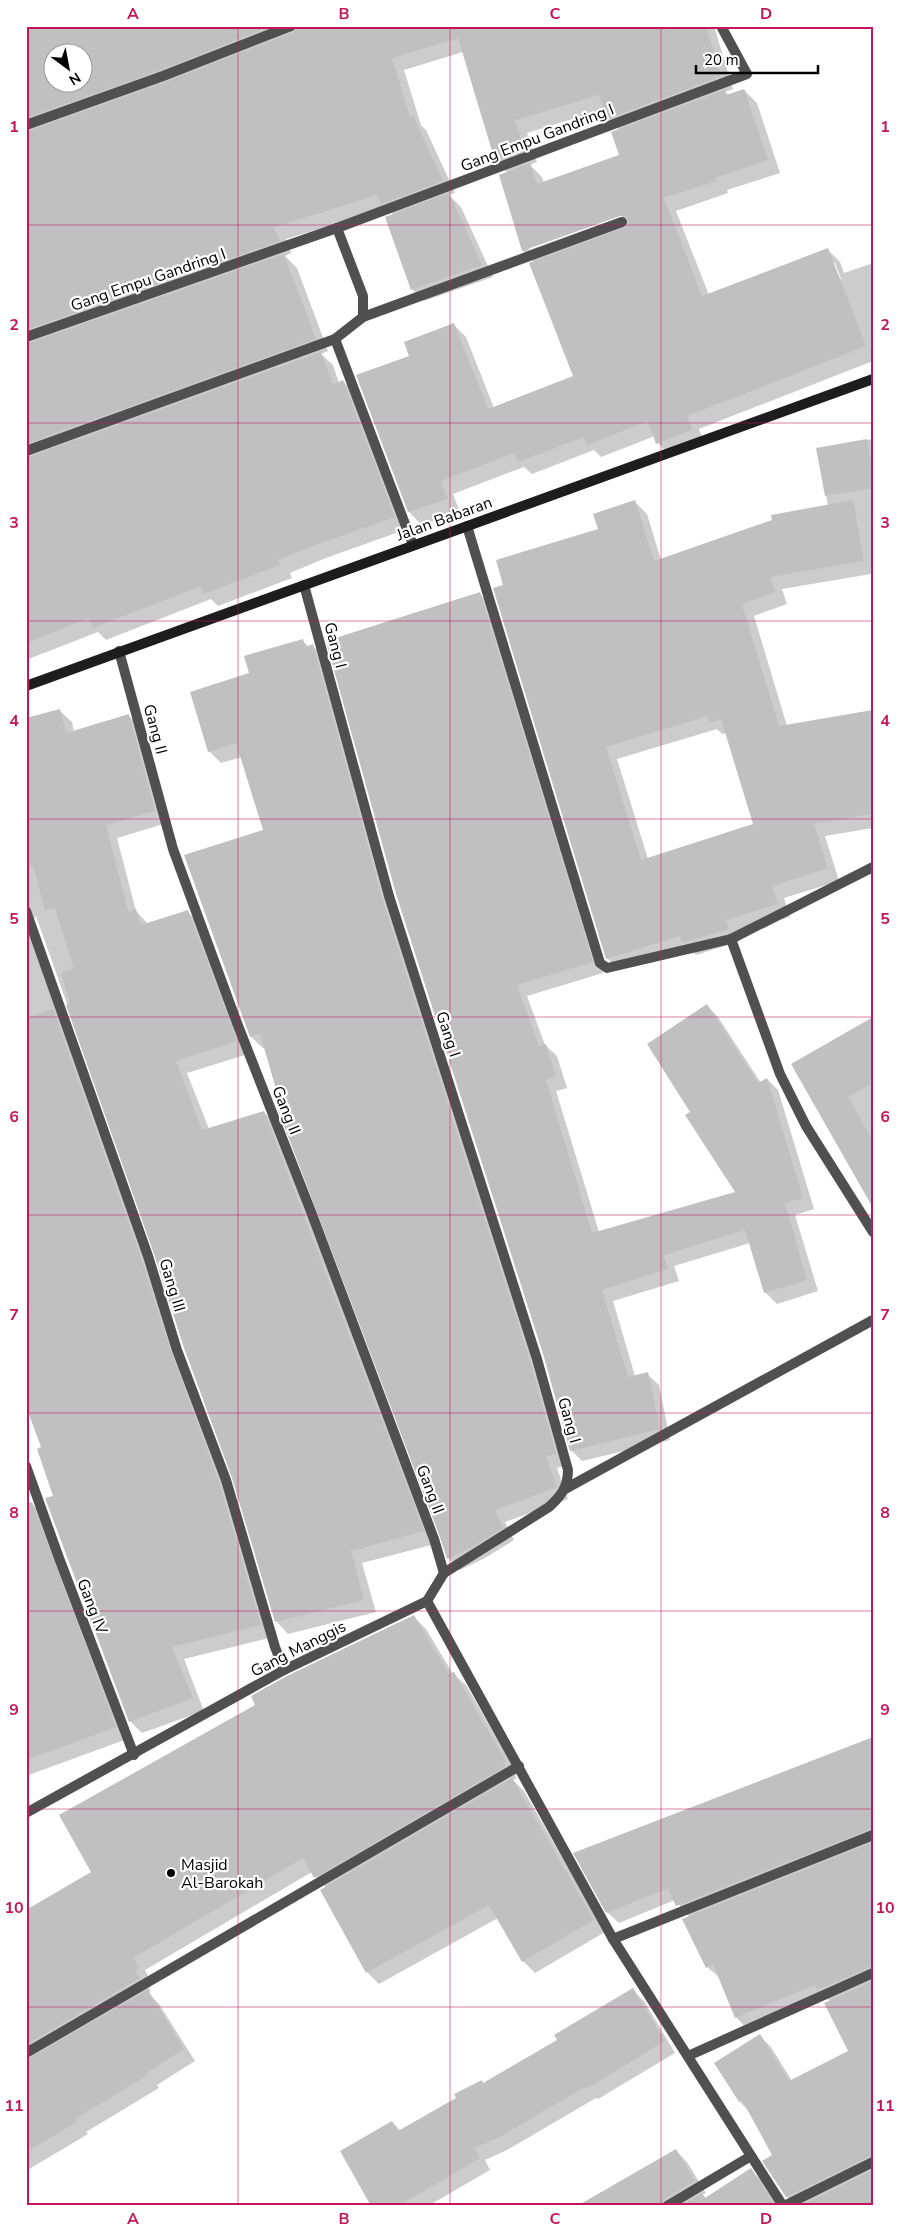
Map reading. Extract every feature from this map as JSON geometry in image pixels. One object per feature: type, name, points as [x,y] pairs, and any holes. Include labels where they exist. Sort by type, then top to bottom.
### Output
[{"type":"street","points":[[26,125],[163,76],[291,26]]},
{"type":"street","name":"Gang Empu Gandring I","points":[[26,337],[337,228],[747,74],[721,26]]},
{"type":"street","points":[[26,451],[335,339],[363,317],[622,222]]},
{"type":"street","points":[[337,228],[363,296],[363,317]]},
{"type":"street","points":[[335,339],[413,545]]},
{"type":"street","name":"Jalan Babaran","points":[[26,686],[873,379]]},
{"type":"street","points":[[467,526],[600,963],[607,968],[731,940],[873,867]]},
{"type":"street","name":"Gang I","points":[[304,585],[393,909],[537,1359],[568,1470],[568,1480],[565,1489]]},
{"type":"street","name":"Gang II","points":[[119,651],[173,849],[237,1023],[310,1209],[417,1493],[444,1574]]},
{"type":"street","name":"Gang III","points":[[26,911],[145,1247],[177,1350],[226,1480],[275,1647],[284,1670]]},
{"type":"street","points":[[731,940],[780,1074],[806,1126],[873,1232]]},
{"type":"street","points":[[873,1320],[565,1489],[549,1507],[444,1574],[427,1601],[613,1939],[784,2206],[873,2162]]},
{"type":"street","name":"Gang IV","points":[[26,1466],[134,1755]]},
{"type":"street","name":"Gang Manggis","points":[[26,1813],[134,1755],[284,1670],[427,1601]]},
{"type":"street","points":[[26,2053],[519,1766]]},
{"type":"street","points":[[613,1939],[873,1834]]},
{"type":"street","points":[[688,2056],[873,1973]]},
{"type":"street","points":[[667,2206],[751,2156]]},
{"type":"building","points":[[26,26],[271,26],[161,70],[26,118]]},
{"type":"building","points":[[298,26],[706,26],[721,76],[607,119],[599,95],[515,120],[525,150],[495,161],[458,38],[392,58],[410,117],[413,116],[443,181],[381,204],[377,195],[274,227],[280,241],[26,330],[26,132],[165,82],[294,32]]},
{"type":"building","points":[[744,89],[768,160],[715,178],[716,181],[664,198],[702,296],[828,248],[866,346],[687,416],[692,430],[656,444],[648,421],[587,445],[584,437],[518,462],[514,453],[441,481],[448,499],[408,512],[356,375],[409,356],[404,342],[454,323],[488,409],[573,376],[529,263],[624,228],[629,224],[627,217],[620,216],[522,251],[499,175],[530,163],[537,184],[619,155],[611,132],[725,90],[726,95]]},
{"type":"building","points":[[449,193],[482,265],[411,290],[385,217]]},
{"type":"building","points":[[284,254],[316,339],[26,444],[26,344]]},
{"type":"building","points":[[321,352],[333,384],[343,380],[395,517],[278,560],[280,565],[204,594],[201,586],[93,628],[89,618],[26,643],[26,458]]},
{"type":"building","points":[[867,439],[873,473],[873,488],[825,496],[816,448]]},
{"type":"building","points":[[635,500],[654,561],[772,520],[771,515],[853,500],[864,561],[770,577],[775,592],[742,604],[779,726],[873,710],[873,814],[814,824],[828,868],[772,886],[778,904],[726,920],[729,929],[682,943],[680,936],[606,959],[493,588],[503,585],[496,560],[598,529],[593,514]],"holes":[[[707,716],[709,723],[721,719],[753,824],[641,860],[606,747]]]},
{"type":"building","points":[[480,592],[593,962],[517,985],[539,1046],[546,1044],[556,1076],[546,1080],[592,1233],[735,1192],[685,1115],[690,1112],[647,1044],[707,1004],[758,1083],[767,1078],[803,1198],[785,1203],[807,1280],[764,1293],[745,1230],[664,1255],[668,1269],[602,1290],[628,1377],[648,1372],[660,1429],[570,1451],[544,1357],[396,894],[326,641]]},
{"type":"building","points":[[303,639],[305,647],[313,644],[382,898],[530,1361],[556,1454],[546,1456],[557,1487],[495,1510],[503,1528],[473,1547],[447,1559],[277,1107],[281,1106],[260,1034],[250,1037],[184,855],[263,830],[236,743],[208,752],[190,692],[249,673],[244,656]]},
{"type":"building","points":[[60,709],[66,733],[129,714],[155,811],[106,825],[128,911],[136,909],[141,925],[188,910],[237,1041],[176,1061],[202,1130],[264,1111],[424,1531],[351,1551],[364,1600],[275,1622],[232,1478],[184,1348],[154,1254],[66,1005],[70,1003],[61,973],[74,969],[55,908],[45,910],[33,866],[26,869],[26,718]]},
{"type":"building","points":[[53,1009],[141,1258],[171,1352],[219,1482],[261,1625],[172,1647],[193,1698],[129,1722],[45,1498],[53,1496],[37,1449],[41,1447],[26,1406],[26,1018]]},
{"type":"building","points":[[873,1017],[873,1083],[848,1097],[873,1141],[873,1208],[791,1064]]},
{"type":"building","points":[[32,1502],[116,1727],[26,1760],[26,1503]]},
{"type":"building","points":[[414,1615],[449,1674],[454,1672],[506,1762],[504,1763],[506,1766],[314,1878],[303,1858],[133,1958],[139,1968],[135,1970],[140,1978],[26,2045],[26,1910],[91,1872],[59,1815],[255,1705],[251,1696],[287,1676]]},
{"type":"building","points":[[873,1737],[873,1828],[676,1906],[668,1888],[606,1913],[573,1853]]},
{"type":"building","points":[[512,1778],[594,1920],[522,1962],[489,1905],[366,1973],[320,1890]]},
{"type":"building","points":[[873,1842],[873,1966],[817,1990],[815,1985],[735,2018],[713,1964],[706,1968],[682,1919]]},
{"type":"building","points":[[873,1981],[873,2155],[786,2197],[762,2161],[772,2155],[742,2100],[739,2102],[714,2063],[760,2034],[789,2081],[848,2051],[824,2003]]},
{"type":"building","points":[[633,1988],[665,2041],[586,2089],[585,2087],[496,2139],[474,2148],[480,2158],[398,2206],[371,2206],[340,2151],[392,2121],[398,2131],[456,2098],[454,2094],[482,2080],[483,2083],[557,2040],[554,2035]]},
{"type":"building","points":[[148,1990],[184,2049],[146,2073],[148,2075],[75,2119],[77,2122],[26,2152],[26,2060]]},
{"type":"building","points":[[676,2149],[695,2181],[663,2200],[660,2206],[577,2206]]},
{"type":"building","points":[[751,2168],[775,2206],[681,2206],[702,2193],[705,2198]]},
{"type":"building","points":[[873,2170],[873,2206],[800,2206]]},
{"type":"place","name":"Masjid Al-Barokah","points":[[171,1873]]}]
